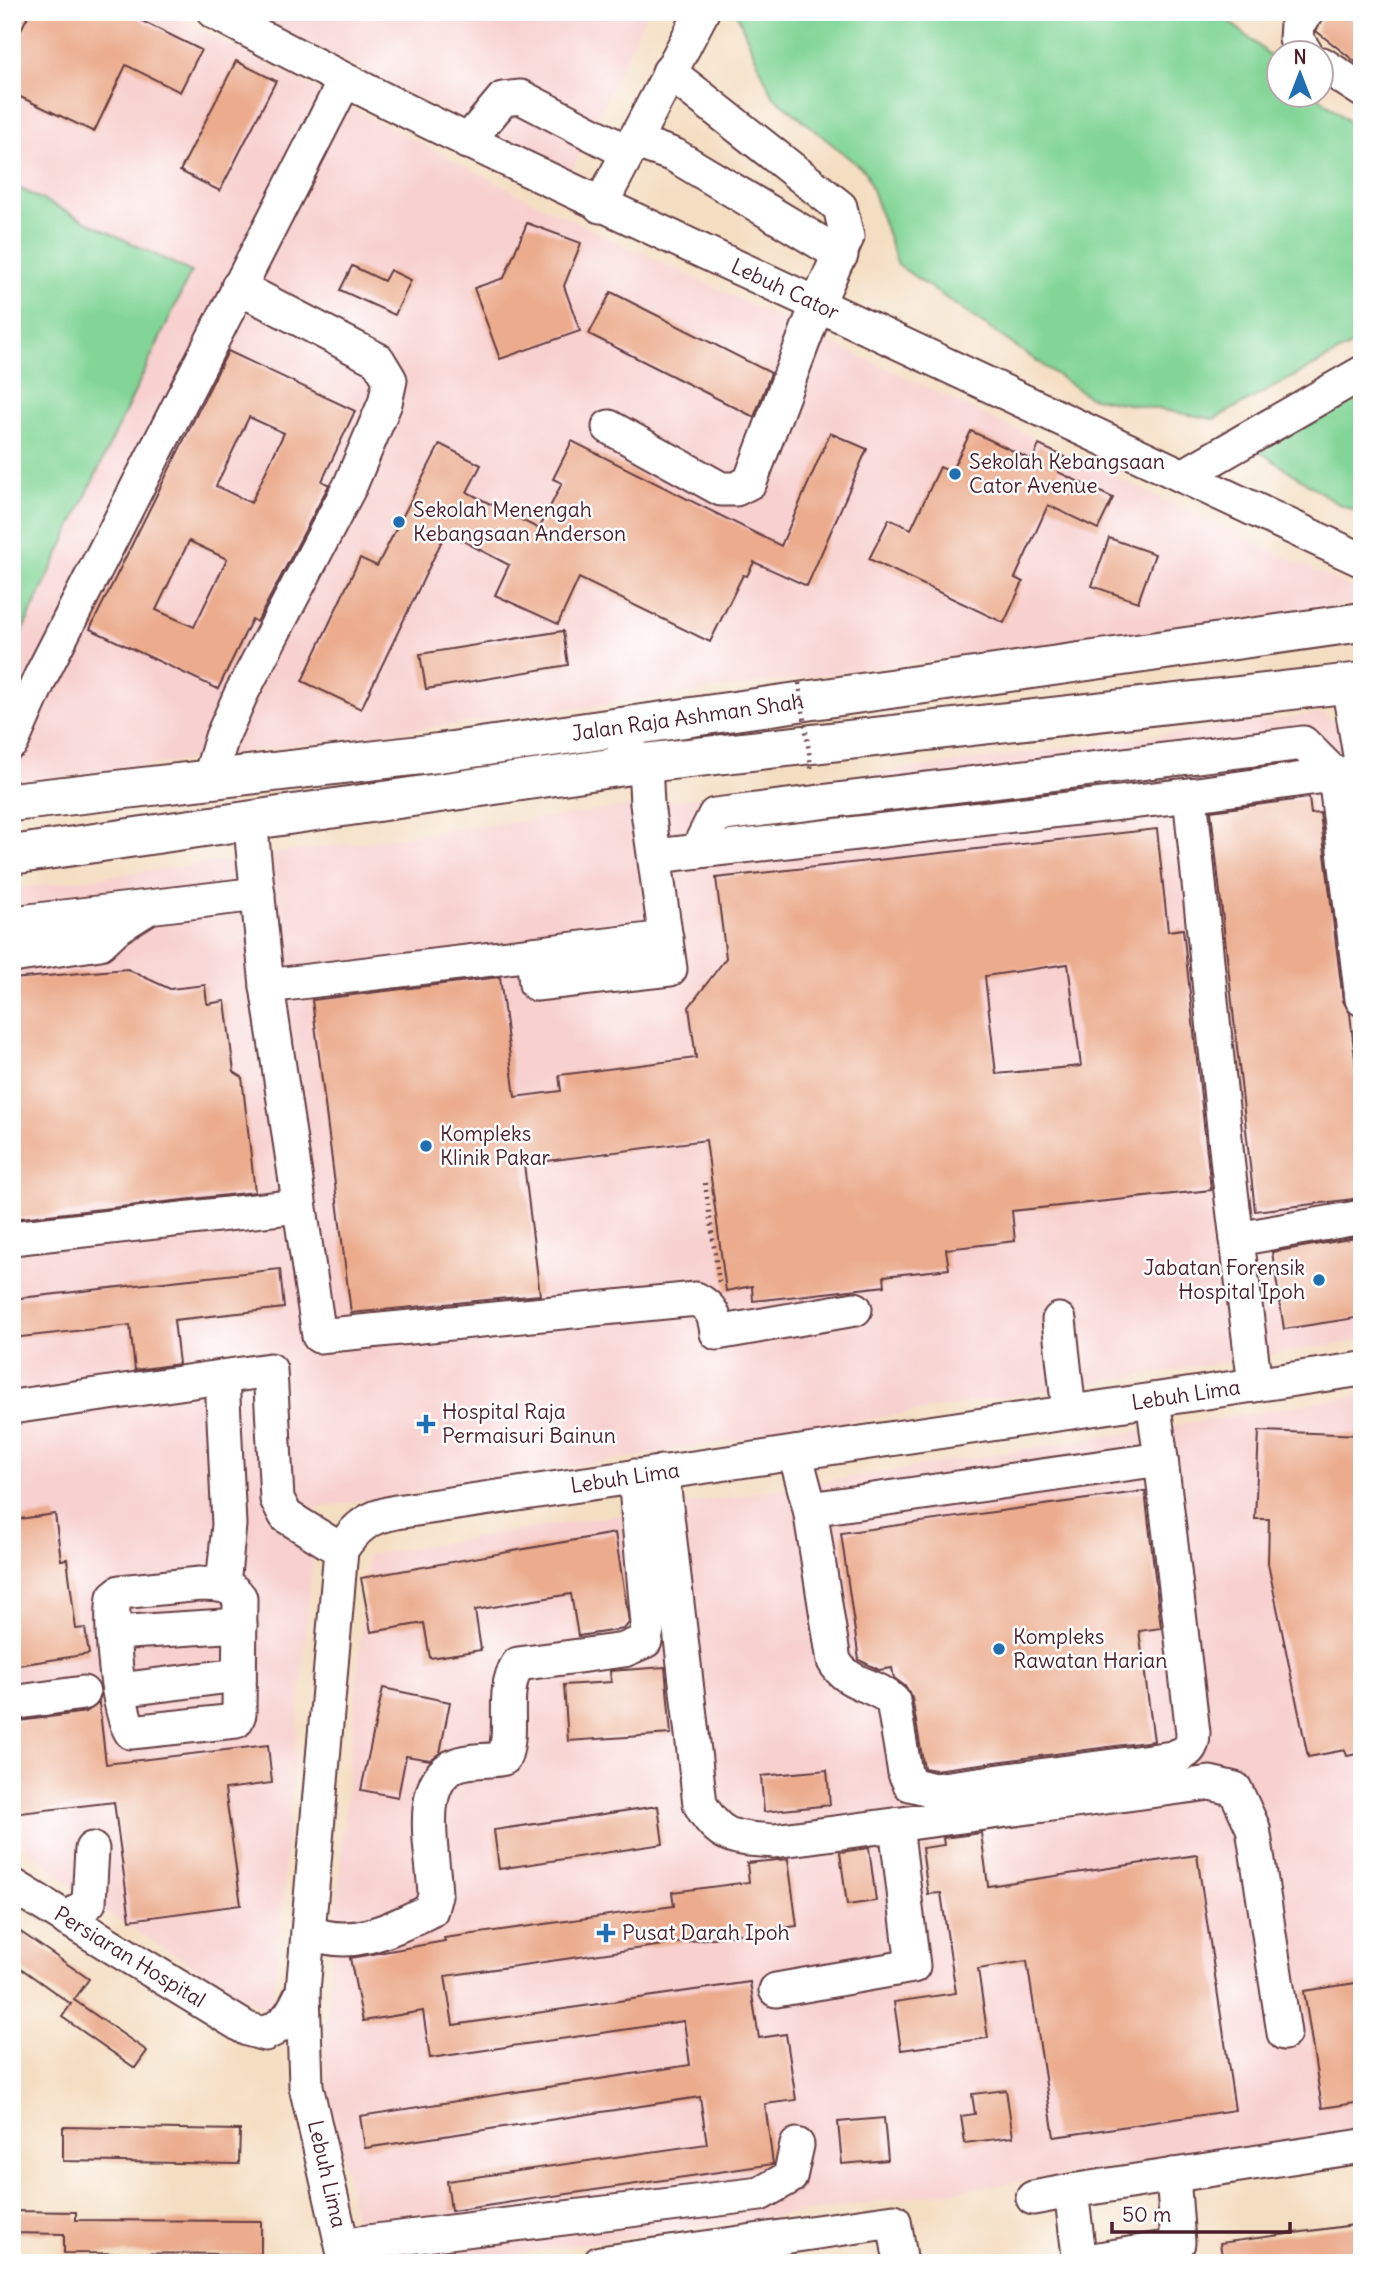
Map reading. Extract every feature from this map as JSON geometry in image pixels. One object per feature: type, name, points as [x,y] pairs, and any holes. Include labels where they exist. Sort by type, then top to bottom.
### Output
[{"type":"main road","name":"Jalan Raja Ashman Shah","points":[[12,802],[210,777],[438,753],[1362,622]]},
{"type":"main road","name":"Jalan Raja Ashman Shah","points":[[12,855],[645,763],[1355,683]]},
{"type":"street","name":"Lebuh Cator","points":[[214,12],[344,82],[600,206],[1362,560]]},
{"type":"street","points":[[600,206],[702,12]]},
{"type":"street","points":[[1296,38],[1297,24],[1307,12]]},
{"type":"street","points":[[609,427],[721,489],[736,489],[750,482],[817,305],[848,237],[840,207],[669,72]]},
{"type":"street","points":[[1336,74],[1362,90]]},
{"type":"street","points":[[12,741],[41,676],[237,287],[344,82]]},
{"type":"street","points":[[467,142],[503,99],[521,97],[631,146],[674,155],[841,256]]},
{"type":"street","points":[[210,777],[222,737],[241,694],[350,486],[385,403],[390,380],[378,360],[237,287]]},
{"type":"street","points":[[1183,476],[1362,373]]},
{"type":"street","points":[[1355,683],[1361,761],[1350,775],[1362,999]]},
{"type":"street","points":[[697,852],[715,815],[1303,743],[1350,775]]},
{"type":"street","points":[[267,986],[535,969],[668,953],[645,763],[615,744],[438,753]]},
{"type":"street","points":[[656,856],[1350,775]]},
{"type":"street","points":[[1190,795],[1255,1385]]},
{"type":"street","points":[[250,819],[267,986],[319,1336],[696,1300],[707,1304],[715,1317],[717,1333],[855,1309]]},
{"type":"street","points":[[12,923],[258,894]]},
{"type":"street","points":[[12,956],[100,943],[116,928],[148,907]]},
{"type":"street","points":[[12,1238],[299,1206]]},
{"type":"street","points":[[1237,1238],[1362,1217]]},
{"type":"street","points":[[1059,1320],[1069,1412]]},
{"type":"street","name":"Lebuh Lima","points":[[345,2254],[306,2086],[303,1991],[341,1550],[355,1528],[374,1516],[1362,1369]]},
{"type":"street","points":[[12,1408],[271,1370],[277,1499],[286,1516],[341,1550]]},
{"type":"street","points":[[222,1377],[229,1525],[223,1585]]},
{"type":"street","points":[[796,1453],[810,1509],[834,1661],[850,1680],[886,1694],[893,1701],[905,1773],[910,1784],[934,1790],[1172,1758],[1187,1753],[1193,1745],[1193,1733],[1153,1400]]},
{"type":"street","points":[[810,1509],[1161,1459]]},
{"type":"street","points":[[648,1474],[700,1804],[712,1825],[732,1838],[774,1841],[1210,1783],[1235,1789],[1253,1828],[1284,2033]]},
{"type":"street","points":[[308,1931],[327,1939],[349,1941],[374,1936],[431,1910],[435,1895],[429,1801],[435,1780],[440,1773],[458,1763],[504,1758],[509,1745],[510,1676],[518,1664],[624,1650],[645,1641],[648,1624],[648,1474]]},
{"type":"street","points":[[200,1584],[223,1585],[234,1589],[240,1598],[236,1721],[131,1732],[124,1722],[119,1690],[112,1607],[114,1597],[120,1592],[200,1584]]},
{"type":"street","points":[[114,1633],[240,1625]]},
{"type":"street","points":[[119,1690],[230,1676],[239,1678]]},
{"type":"street","points":[[12,1703],[83,1693]]},
{"type":"street","points":[[776,1990],[913,1966],[896,1825]]},
{"type":"street","points":[[68,1920],[89,1902],[92,1849]]},
{"type":"street","name":"Persiaran Hospital","points":[[12,1885],[256,2031]]},
{"type":"street","name":"Lebuh Lima","points":[[256,2031],[283,2026],[293,2014],[303,1991]]},
{"type":"street","name":"Lebuh Lima","points":[[256,2031],[306,2086]]},
{"type":"street","points":[[345,2254],[760,2194],[789,2177],[797,2145]]},
{"type":"street","points":[[1033,2198],[1362,2146]]},
{"type":"street","points":[[1071,2191],[1080,2262],[1178,2243],[1173,2175]]},
{"type":"street","points":[[600,2263],[894,2221],[901,2263]]},
{"type":"path","points":[[799,683],[812,773]]},
{"type":"path","points":[[705,1183],[719,1282],[719,1297],[707,1304]]},
{"type":"shaded area","name":"Sekolah Menengah Kebangsaan Anderson","points":[[12,12],[167,12],[538,204],[1362,593],[1362,603],[12,784]]},
{"type":"shaded area","points":[[246,12],[647,12],[570,175]]},
{"type":"shaded area","name":"Hospital Raja Permaisuri Bainun","points":[[1323,713],[1347,732],[1362,844],[1362,1340],[317,1508],[272,2014],[89,1902],[12,1834],[12,889]]},
{"type":"shaded area","points":[[1362,1395],[1362,2133],[450,2263],[364,2263],[323,2059],[368,1555]]},
{"type":"green space","points":[[736,12],[1218,12],[1266,52],[1266,108],[1332,108],[1362,133],[1362,340],[1214,419],[1089,397],[898,265],[866,172],[772,95]]},
{"type":"green space","points":[[12,185],[191,272],[12,653]]},
{"type":"green space","points":[[1362,394],[1362,514],[1337,503],[1250,445]]},
{"type":"building","points":[[30,12],[124,12],[201,50],[180,92],[126,65],[94,132],[12,93],[12,47]]},
{"type":"building","points":[[1326,12],[1362,12],[1362,67],[1336,47],[1336,38],[1325,38],[1316,31]]},
{"type":"building","points":[[236,61],[276,81],[220,191],[180,171]]},
{"type":"building","points":[[527,223],[581,243],[564,286],[580,331],[500,359],[474,288],[504,278]]},
{"type":"building","points":[[352,266],[384,281],[390,270],[411,280],[395,315],[340,290]]},
{"type":"building","points":[[611,292],[771,373],[754,417],[589,334]]},
{"type":"building","points":[[228,351],[355,411],[322,481],[329,485],[257,622],[252,619],[218,689],[90,629]],"holes":[[[249,417],[284,433],[251,503],[216,486]],[[189,541],[227,559],[194,627],[156,610]]]},
{"type":"building","points":[[971,431],[1032,460],[1039,445],[1065,457],[1058,472],[1113,498],[1098,529],[1048,505],[1015,578],[1023,582],[1004,623],[869,559],[889,519],[911,529],[940,467],[951,472]]},
{"type":"building","points":[[830,433],[867,449],[807,586],[754,562],[747,576],[743,575],[710,642],[579,578],[558,624],[495,595],[509,565],[446,532],[361,709],[302,681],[360,558],[377,566],[440,444],[481,465],[467,492],[539,529],[562,483],[553,479],[572,441],[781,546]]},
{"type":"building","points":[[1109,538],[1155,554],[1138,602],[1092,586]]},
{"type":"building","points":[[563,631],[568,665],[426,689],[420,654]]},
{"type":"building","points":[[1309,798],[1311,814],[1320,813],[1343,1001],[1350,1013],[1362,1122],[1362,1198],[1255,1211],[1211,811]]},
{"type":"building","points":[[1157,829],[1168,931],[1183,929],[1211,1190],[1012,1211],[1015,1241],[946,1249],[949,1269],[884,1276],[885,1286],[753,1301],[752,1286],[726,1291],[706,1140],[524,1164],[540,1295],[351,1313],[312,1000],[500,977],[515,1097],[561,1091],[559,1075],[696,1058],[689,1007],[726,958],[716,878]],"holes":[[[1068,964],[1081,1066],[996,1074],[985,976]]]},
{"type":"building","points":[[127,969],[170,989],[205,985],[207,1004],[225,1001],[234,1072],[242,1077],[255,1192],[12,1219],[12,979]]},
{"type":"building","name":"Jabatan Forensik Hospital Ipoh","points":[[1362,1237],[1362,1317],[1284,1329],[1272,1252]]},
{"type":"building","points":[[280,1269],[284,1308],[174,1320],[179,1364],[135,1370],[130,1325],[12,1338],[12,1299]]},
{"type":"building","points":[[1259,1431],[1362,1435],[1362,1753],[1347,1756],[1345,1750],[1308,1757],[1268,1564],[1269,1519],[1255,1519]]},
{"type":"building","name":"Kompleks Rawatan Harian","points":[[1145,1491],[1161,1628],[1139,1631],[1154,1741],[935,1770],[924,1768],[912,1698],[906,1687],[894,1678],[892,1668],[879,1670],[859,1660],[841,1533]]},
{"type":"building","points":[[55,1514],[61,1560],[67,1559],[76,1629],[85,1628],[89,1654],[12,1666],[12,1520]]},
{"type":"building","points":[[615,1533],[629,1623],[624,1629],[578,1636],[571,1594],[475,1610],[481,1650],[430,1658],[424,1623],[371,1632],[361,1578]]},
{"type":"building","points":[[665,1667],[671,1734],[568,1741],[564,1685],[611,1682],[610,1671]]},
{"type":"building","points":[[383,1688],[450,1702],[440,1753],[430,1760],[406,1756],[398,1797],[361,1790]]},
{"type":"building","points":[[99,1703],[106,1764],[268,1745],[272,1783],[225,1789],[241,1905],[130,1920],[114,1802],[12,1814],[12,1722],[86,1712]]},
{"type":"building","points":[[827,1770],[830,1805],[764,1812],[761,1776]]},
{"type":"building","points":[[658,1806],[663,1844],[499,1869],[494,1830]]},
{"type":"building","points":[[981,1833],[988,1886],[1197,1855],[1235,2110],[1054,2137],[1027,1961],[978,1969],[988,2038],[901,2050],[894,2002],[956,1993],[941,1893],[928,1894],[922,1848],[944,1845],[943,1838]]},
{"type":"building","points":[[869,1848],[876,1901],[847,1905],[840,1852]]},
{"type":"building","points":[[788,1859],[797,1926],[445,1976],[453,2025],[750,1982],[759,2038],[786,2034],[796,2100],[765,2104],[773,2164],[451,2211],[447,2181],[707,2144],[700,2097],[365,2148],[360,2116],[690,2065],[684,2021],[430,2058],[423,2011],[363,2021],[350,1958],[445,1941],[444,1938],[674,1906],[672,1892],[749,1882],[747,1863]]},
{"type":"building","points":[[12,1926],[89,1979],[74,2000],[147,2051],[135,2068],[62,2017],[71,2004],[12,1962]]},
{"type":"building","points":[[1362,1982],[1362,2102],[1322,2108],[1304,1991]]},
{"type":"building","points":[[1006,2090],[1013,2137],[965,2143],[961,2116],[975,2114],[972,2094]]},
{"type":"building","points":[[884,2118],[888,2160],[842,2164],[838,2122]]},
{"type":"building","points":[[63,2127],[240,2130],[239,2164],[63,2161]]},
{"type":"building","points":[[12,2211],[76,2212],[76,2220],[261,2221],[261,2254],[64,2253],[64,2234],[12,2233]]},
{"type":"building","points":[[1362,2224],[1362,2263],[1223,2263],[1220,2243]]},
{"type":"place","name":"Sekolah Kebangsaan Cator Avenue","points":[[955,474]]},
{"type":"place","name":"Sekolah Menengah Kebangsaan Anderson","points":[[399,522]]},
{"type":"place","name":"Kompleks Klinik Pakar","points":[[426,1146]]},
{"type":"place","name":"Jabatan Forensik Hospital Ipoh","points":[[1319,1280]]},
{"type":"place","name":"Hospital Raja Permaisuri Bainun","points":[[426,1424]]},
{"type":"place","name":"Kompleks Rawatan Harian","points":[[999,1649]]},
{"type":"place","name":"Pusat Darah Ipoh","points":[[606,1933]]}]
